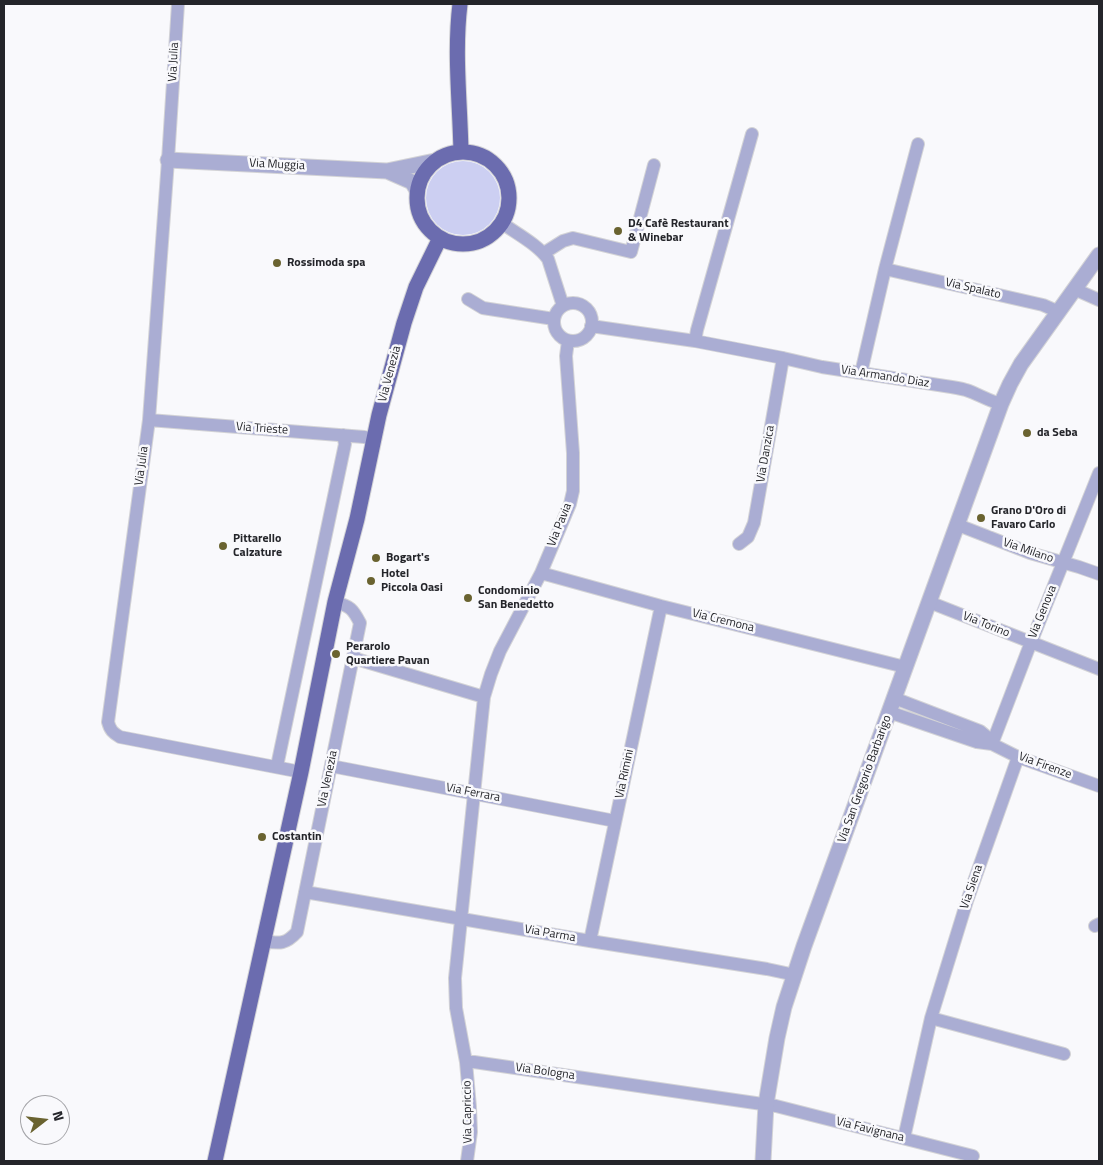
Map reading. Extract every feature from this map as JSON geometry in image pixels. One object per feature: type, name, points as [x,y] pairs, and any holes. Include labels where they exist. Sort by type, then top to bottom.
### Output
[{"type":"main road","points":[[460,4],[457,30],[457,61],[461,152]]},
{"type":"main road","points":[[461,152],[475,153],[488,159],[499,169],[506,182],[509,196],[507,210],[502,223],[480,241],[467,244],[453,243],[440,238],[431,231],[419,212],[417,201],[417,190],[424,174],[435,160],[452,153],[461,152]]},
{"type":"main road","name":"Via Venezia","points":[[215,1161],[301,772],[335,602],[357,519],[374,439],[404,323],[416,286],[440,238]]},
{"type":"street","name":"Via Julia","points":[[178,4],[148,420],[108,722],[109,728],[120,737],[301,772]]},
{"type":"street","points":[[695,342],[752,134]]},
{"type":"street","points":[[861,373],[885,269],[918,144]]},
{"type":"street","name":"Via Muggia","points":[[168,160],[387,171],[435,160]]},
{"type":"street","points":[[544,253],[563,241],[573,238],[632,252],[654,165]]},
{"type":"street","name":"Via Muggia","points":[[387,171],[412,182],[417,190]]},
{"type":"street","points":[[502,223],[544,253],[548,259],[563,306]]},
{"type":"street","points":[[1001,404],[1021,364],[1099,255]]},
{"type":"street","name":"Via Spalato","points":[[885,269],[1042,305],[1059,312]]},
{"type":"street","points":[[1076,287],[1081,292],[1099,300]]},
{"type":"street","points":[[468,299],[483,308],[554,320]]},
{"type":"street","points":[[575,304],[586,309],[591,320],[591,326],[585,337],[574,341],[568,340],[555,330],[554,320],[556,314],[563,306],[575,304]]},
{"type":"street","name":"Via Armando Diaz","points":[[591,326],[695,342],[822,367],[945,386],[965,390],[989,401],[1001,404]]},
{"type":"street","name":"Via Pavia","points":[[461,919],[484,697],[500,651],[540,573],[570,504],[573,491],[574,453],[566,356],[568,340]]},
{"type":"street","name":"Via Danzica","points":[[739,544],[748,537],[754,524],[784,358]]},
{"type":"street","name":"Via San Gregorio Barbarigo","points":[[763,1161],[766,1104],[784,1007],[1001,404]]},
{"type":"street","name":"Via Trieste","points":[[148,420],[374,439]]},
{"type":"street","points":[[276,766],[346,444],[343,435]]},
{"type":"street","name":"Via Genova","points":[[992,744],[1098,478]]},
{"type":"street","name":"Via Milano","points":[[958,525],[1030,553],[1099,574]]},
{"type":"street","name":"Via Cremona","points":[[540,573],[661,606],[905,667]]},
{"type":"street","name":"Via Venezia","points":[[264,941],[275,943],[288,941],[297,932],[360,623],[349,606],[335,602]]},
{"type":"street","name":"Via Torino","points":[[929,602],[1099,669]]},
{"type":"street","name":"Via Rimini","points":[[590,941],[661,606]]},
{"type":"street","points":[[353,658],[484,697]]},
{"type":"street","name":"Via Firenze","points":[[892,705],[980,731],[992,744],[1018,756],[1099,786]]},
{"type":"street","name":"Via Siena","points":[[904,1138],[931,1018],[967,901],[1018,756]]},
{"type":"street","name":"Via Ferrara","points":[[331,766],[615,821]]},
{"type":"street","name":"Via Parma","points":[[305,892],[795,975]]},
{"type":"street","points":[[461,919],[455,978],[456,1008],[466,1062]]},
{"type":"street","points":[[931,1018],[1064,1054]]},
{"type":"street","name":"Via Bologna","points":[[466,1062],[766,1104]]},
{"type":"street","name":"Via Capriccio","points":[[466,1062],[471,1132],[467,1161]]},
{"type":"street","name":"Via Favignana","points":[[766,1104],[974,1156]]},
{"type":"shaded area","points":[[463,161],[477,164],[489,172],[497,184],[500,198],[497,212],[489,224],[477,232],[463,235],[449,232],[437,224],[429,212],[426,198],[429,184],[437,172],[449,164]]},
{"type":"place","name":"D4 Cafè Restaurant & Winebar","points":[[618,231]]},
{"type":"place","name":"Rossimoda spa","points":[[277,263]]},
{"type":"place","name":"da Seba","points":[[1027,433]]},
{"type":"place","name":"Grano D'Oro di Favaro Carlo","points":[[981,518]]},
{"type":"place","name":"Pittarello Calzature","points":[[223,546]]},
{"type":"place","name":"Bogart's","points":[[376,558]]},
{"type":"place","name":"Hotel Piccola Oasi","points":[[371,581]]},
{"type":"place","name":"Condominio San Benedetto","points":[[468,598]]},
{"type":"place","name":"Perarolo Quartiere Pavan","points":[[336,654]]},
{"type":"place","name":"Costantin","points":[[262,837]]}]
